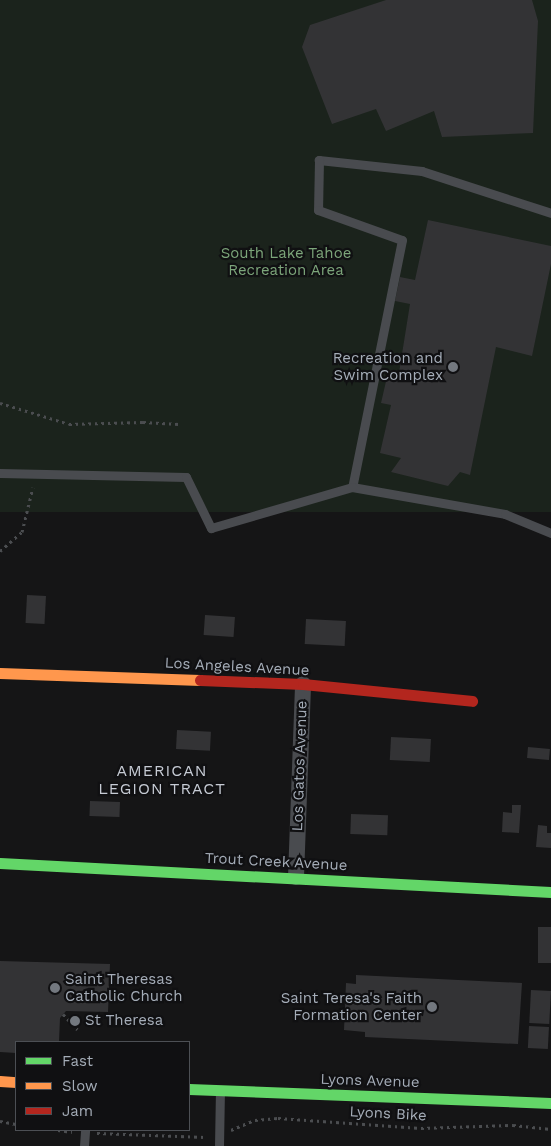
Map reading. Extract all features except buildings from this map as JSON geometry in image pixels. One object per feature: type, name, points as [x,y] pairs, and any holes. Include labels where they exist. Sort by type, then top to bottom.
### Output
[{"type":"street","name":"Los Angeles Avenue","points":[[0,672],[303,684],[472,701]]},
{"type":"street","name":"Los Gatos Avenue","points":[[296,877],[303,684]]},
{"type":"street","name":"Trout Creek Avenue","points":[[0,863],[296,877],[551,892]]},
{"type":"street","points":[[0,1081],[15,1082]]},
{"type":"street","name":"Lyons Avenue","points":[[190,1089],[551,1104]]},
{"type":"lane","points":[[352,487],[402,240],[318,210],[319,160],[422,171],[551,213]]},
{"type":"lane","points":[[0,473],[186,477],[211,528],[352,487],[505,514],[551,533]]},
{"type":"lane","points":[[219,1146],[220,1090]]},
{"type":"lane","points":[[84,1146],[85,1131]]},
{"type":"path","points":[[0,403],[69,424],[143,422],[179,424]]},
{"type":"path","points":[[0,552],[22,532],[35,474]]},
{"type":"path","points":[[63,1014],[77,1029]]},
{"type":"path","name":"Lyons Bike","points":[[226,1132],[255,1120],[278,1118],[421,1128],[513,1125],[551,1128]]},
{"type":"path","points":[[0,1121],[15,1124]]},
{"type":"path","points":[[66,1131],[74,1132]]},
{"type":"path","points":[[96,1133],[208,1138]]},
{"type":"green space","name":"South Lake Tahoe Recreation Area","points":[[0,0],[551,0],[551,512],[0,512]]},
{"type":"traffic: fast","points":[[0,863],[551,892]]},
{"type":"traffic: fast","points":[[190,1089],[551,1103]]},
{"type":"traffic: slow","points":[[0,673],[200,680]]},
{"type":"traffic: slow","points":[[0,1081],[15,1082]]},
{"type":"traffic: jam","points":[[200,680],[303,684],[472,701]]},
{"type":"place","name":"Recreation and Swim Complex","points":[[453,367]]},
{"type":"place","name":"Saint Theresas Catholic Church","points":[[55,988]]},
{"type":"place","name":"Saint Teresa's Faith Formation Center","points":[[432,1007]]},
{"type":"place","name":"St Theresa","points":[[75,1021]]},
{"type":"district","name":"AMERICAN LEGION TRACT","points":[[162,780]]}]
